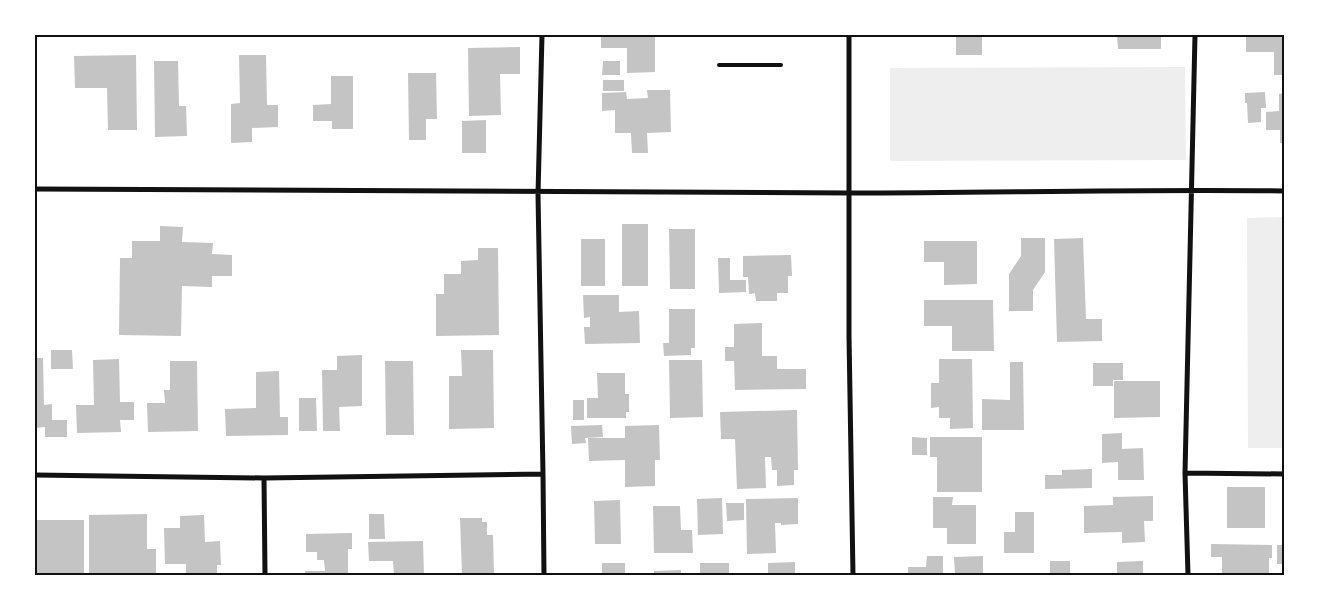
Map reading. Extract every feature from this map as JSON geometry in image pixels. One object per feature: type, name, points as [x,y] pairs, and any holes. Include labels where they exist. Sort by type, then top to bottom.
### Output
[{"type":"street","points":[[542,35],[538,194],[544,575]]},
{"type":"street","points":[[849,35],[849,336],[853,575]]},
{"type":"street","points":[[1188,575],[1185,473],[1195,35]]},
{"type":"street","points":[[35,190],[538,194],[1284,191]]},
{"type":"street","points":[[1185,473],[1284,474]]},
{"type":"street","points":[[35,475],[264,478],[543,474]]},
{"type":"street","points":[[264,478],[265,575]]},
{"type":"lane","points":[[719,65],[781,65]]},
{"type":"shaded area","points":[[1185,67],[1186,160],[890,161],[890,68]]},
{"type":"shaded area","points":[[1284,217],[1284,448],[1248,448],[1247,218]]},
{"type":"building","points":[[601,35],[655,35],[655,72],[627,73],[627,48],[601,48]]},
{"type":"building","points":[[956,35],[982,35],[982,55],[956,55]]},
{"type":"building","points":[[1117,35],[1161,35],[1161,49],[1118,49]]},
{"type":"building","points":[[1246,35],[1284,35],[1284,75],[1274,75],[1274,52],[1246,52]]},
{"type":"building","points":[[520,47],[520,74],[500,74],[501,115],[469,116],[468,48]]},
{"type":"building","points":[[136,55],[137,130],[108,130],[107,88],[75,88],[74,56]]},
{"type":"building","points":[[239,55],[266,55],[267,105],[278,105],[278,127],[252,128],[252,142],[231,143],[231,104],[240,103]]},
{"type":"building","points":[[154,61],[178,61],[179,106],[186,106],[187,136],[155,137]]},
{"type":"building","points":[[603,61],[620,61],[620,75],[602,75]]},
{"type":"building","points":[[408,73],[436,73],[437,119],[426,119],[426,140],[409,140]]},
{"type":"building","points":[[331,76],[353,76],[353,129],[332,129],[332,121],[313,121],[313,105],[331,104]]},
{"type":"building","points":[[603,80],[624,80],[624,91],[603,91]]},
{"type":"building","points":[[647,90],[670,90],[671,132],[647,133],[648,153],[632,153],[631,133],[615,133],[615,110],[602,111],[602,93],[626,92],[627,99],[648,98]]},
{"type":"building","points":[[1265,92],[1266,108],[1261,108],[1261,122],[1248,123],[1245,93]]},
{"type":"building","points":[[1284,93],[1284,143],[1280,143],[1280,130],[1266,130],[1266,112],[1279,111],[1279,94]]},
{"type":"building","points":[[486,120],[486,153],[462,153],[462,121]]},
{"type":"building","points":[[622,224],[648,224],[648,286],[622,286]]},
{"type":"building","points":[[160,226],[183,227],[182,242],[213,243],[212,254],[232,255],[232,276],[212,276],[212,287],[182,286],[181,336],[119,335],[120,258],[132,258],[132,241],[160,241]]},
{"type":"building","points":[[669,229],[695,229],[695,289],[670,289]]},
{"type":"building","points":[[1021,238],[1045,238],[1045,272],[1033,290],[1033,311],[1009,311],[1009,274],[1021,256]]},
{"type":"building","points":[[1083,238],[1086,319],[1102,319],[1102,341],[1057,342],[1054,239]]},
{"type":"building","points":[[581,239],[605,239],[605,286],[581,286]]},
{"type":"building","points":[[924,241],[977,241],[977,284],[944,285],[944,262],[924,262]]},
{"type":"building","points":[[478,248],[498,248],[499,335],[436,336],[436,294],[444,294],[444,274],[461,274],[461,261],[478,260]]},
{"type":"building","points":[[791,255],[792,276],[788,276],[788,293],[777,293],[777,301],[756,301],[755,293],[749,294],[748,277],[743,277],[743,256]]},
{"type":"building","points":[[718,258],[730,258],[730,280],[746,280],[746,292],[719,293]]},
{"type":"building","points":[[583,295],[619,295],[619,312],[639,311],[640,343],[585,344],[584,327],[590,327],[590,317],[584,318]]},
{"type":"building","points":[[924,300],[993,300],[994,351],[952,351],[952,326],[924,326]]},
{"type":"building","points":[[669,309],[695,309],[695,348],[691,348],[691,355],[664,356],[663,343],[669,343]]},
{"type":"building","points":[[762,323],[762,356],[777,356],[777,369],[806,369],[806,389],[735,390],[734,361],[725,361],[725,347],[734,347],[734,324]]},
{"type":"building","points":[[51,350],[72,350],[73,369],[51,369]]},
{"type":"building","points":[[461,350],[493,350],[494,428],[449,429],[449,376],[462,376]]},
{"type":"building","points":[[362,355],[362,406],[339,407],[340,431],[323,431],[322,370],[337,370],[337,356]]},
{"type":"building","points":[[35,358],[43,358],[44,405],[52,404],[52,420],[67,420],[67,437],[45,437],[45,427],[35,428]]},
{"type":"building","points":[[119,359],[120,402],[134,402],[134,420],[120,420],[121,432],[77,433],[76,405],[94,405],[93,360]]},
{"type":"building","points":[[939,359],[972,359],[973,428],[950,429],[950,418],[939,418],[939,407],[931,408],[931,383],[939,383]]},
{"type":"building","points":[[669,360],[702,360],[703,417],[670,418]]},
{"type":"building","points":[[170,361],[197,361],[198,431],[148,432],[147,403],[165,403],[164,390],[170,390]]},
{"type":"building","points":[[385,361],[413,361],[414,435],[386,435]]},
{"type":"building","points":[[1010,362],[1023,362],[1024,430],[982,430],[982,399],[1010,400]]},
{"type":"building","points":[[1093,363],[1123,363],[1123,380],[1113,380],[1113,386],[1093,386]]},
{"type":"building","points":[[279,371],[280,417],[288,417],[288,435],[226,436],[225,409],[256,408],[256,372]]},
{"type":"building","points":[[597,373],[625,373],[625,394],[629,394],[629,412],[626,412],[626,418],[587,418],[587,398],[598,398]]},
{"type":"building","points":[[1114,381],[1160,381],[1160,417],[1114,418]]},
{"type":"building","points":[[299,398],[316,398],[317,431],[299,431]]},
{"type":"building","points":[[573,400],[584,400],[584,420],[573,420]]},
{"type":"building","points":[[797,410],[798,470],[794,470],[794,485],[777,486],[777,470],[772,470],[771,457],[765,457],[766,488],[737,489],[735,439],[721,439],[720,412]]},
{"type":"building","points":[[602,425],[603,437],[585,438],[586,443],[572,444],[571,426]]},
{"type":"building","points":[[659,425],[660,460],[655,460],[655,486],[625,487],[625,460],[589,461],[588,438],[625,438],[625,426]]},
{"type":"building","points":[[1122,433],[1122,449],[1143,448],[1144,480],[1118,480],[1118,462],[1102,463],[1102,434]]},
{"type":"building","points":[[912,437],[927,438],[927,455],[912,455]]},
{"type":"building","points":[[930,437],[982,437],[982,492],[937,492],[937,457],[930,457]]},
{"type":"building","points":[[1092,469],[1092,488],[1045,489],[1045,475],[1062,475],[1062,470]]},
{"type":"building","points":[[1227,487],[1265,487],[1265,528],[1227,528]]},
{"type":"building","points":[[1153,496],[1153,521],[1144,521],[1145,542],[1122,543],[1122,532],[1084,533],[1084,506],[1113,505],[1113,497]]},
{"type":"building","points":[[933,497],[953,497],[952,505],[976,505],[976,544],[947,544],[947,528],[933,528]]},
{"type":"building","points":[[722,498],[723,534],[698,535],[697,499]]},
{"type":"building","points":[[798,498],[798,524],[781,525],[781,523],[775,523],[776,553],[747,554],[746,499]]},
{"type":"building","points":[[620,500],[621,544],[595,544],[594,501]]},
{"type":"building","points":[[726,503],[744,503],[744,520],[727,521]]},
{"type":"building","points":[[653,506],[680,506],[681,530],[692,530],[693,553],[654,553]]},
{"type":"building","points":[[1015,512],[1034,512],[1034,553],[1004,553],[1004,532],[1015,532]]},
{"type":"building","points":[[147,514],[147,549],[156,549],[156,575],[89,575],[89,515]]},
{"type":"building","points":[[369,514],[384,514],[385,539],[369,539]]},
{"type":"building","points":[[204,515],[205,542],[220,541],[221,565],[217,565],[217,575],[186,575],[186,564],[165,564],[164,528],[180,528],[180,516]]},
{"type":"building","points":[[460,518],[482,518],[482,522],[487,522],[487,535],[493,535],[494,575],[462,575]]},
{"type":"building","points":[[35,520],[84,520],[84,575],[35,575]]},
{"type":"building","points":[[352,533],[352,549],[348,549],[348,575],[306,575],[305,571],[325,571],[324,560],[317,560],[317,552],[306,552],[306,534]]},
{"type":"building","points":[[423,541],[424,575],[394,575],[393,561],[369,561],[368,542]]},
{"type":"building","points":[[1211,544],[1272,545],[1272,558],[1269,558],[1269,575],[1222,575],[1222,557],[1211,557]]},
{"type":"building","points":[[1277,545],[1284,545],[1284,564],[1277,564]]},
{"type":"building","points":[[927,556],[943,556],[943,575],[908,575],[908,567],[926,567]]},
{"type":"building","points":[[983,556],[983,575],[955,575],[954,557]]},
{"type":"building","points":[[1050,561],[1070,561],[1070,575],[1050,575]]},
{"type":"building","points":[[1143,561],[1143,575],[1117,575],[1117,562]]},
{"type":"building","points":[[795,562],[795,575],[768,575],[768,563]]},
{"type":"building","points":[[602,563],[625,563],[625,575],[602,575]]},
{"type":"building","points":[[700,563],[729,563],[729,575],[700,575]]},
{"type":"building","points":[[681,570],[681,575],[654,575],[654,571]]}]
